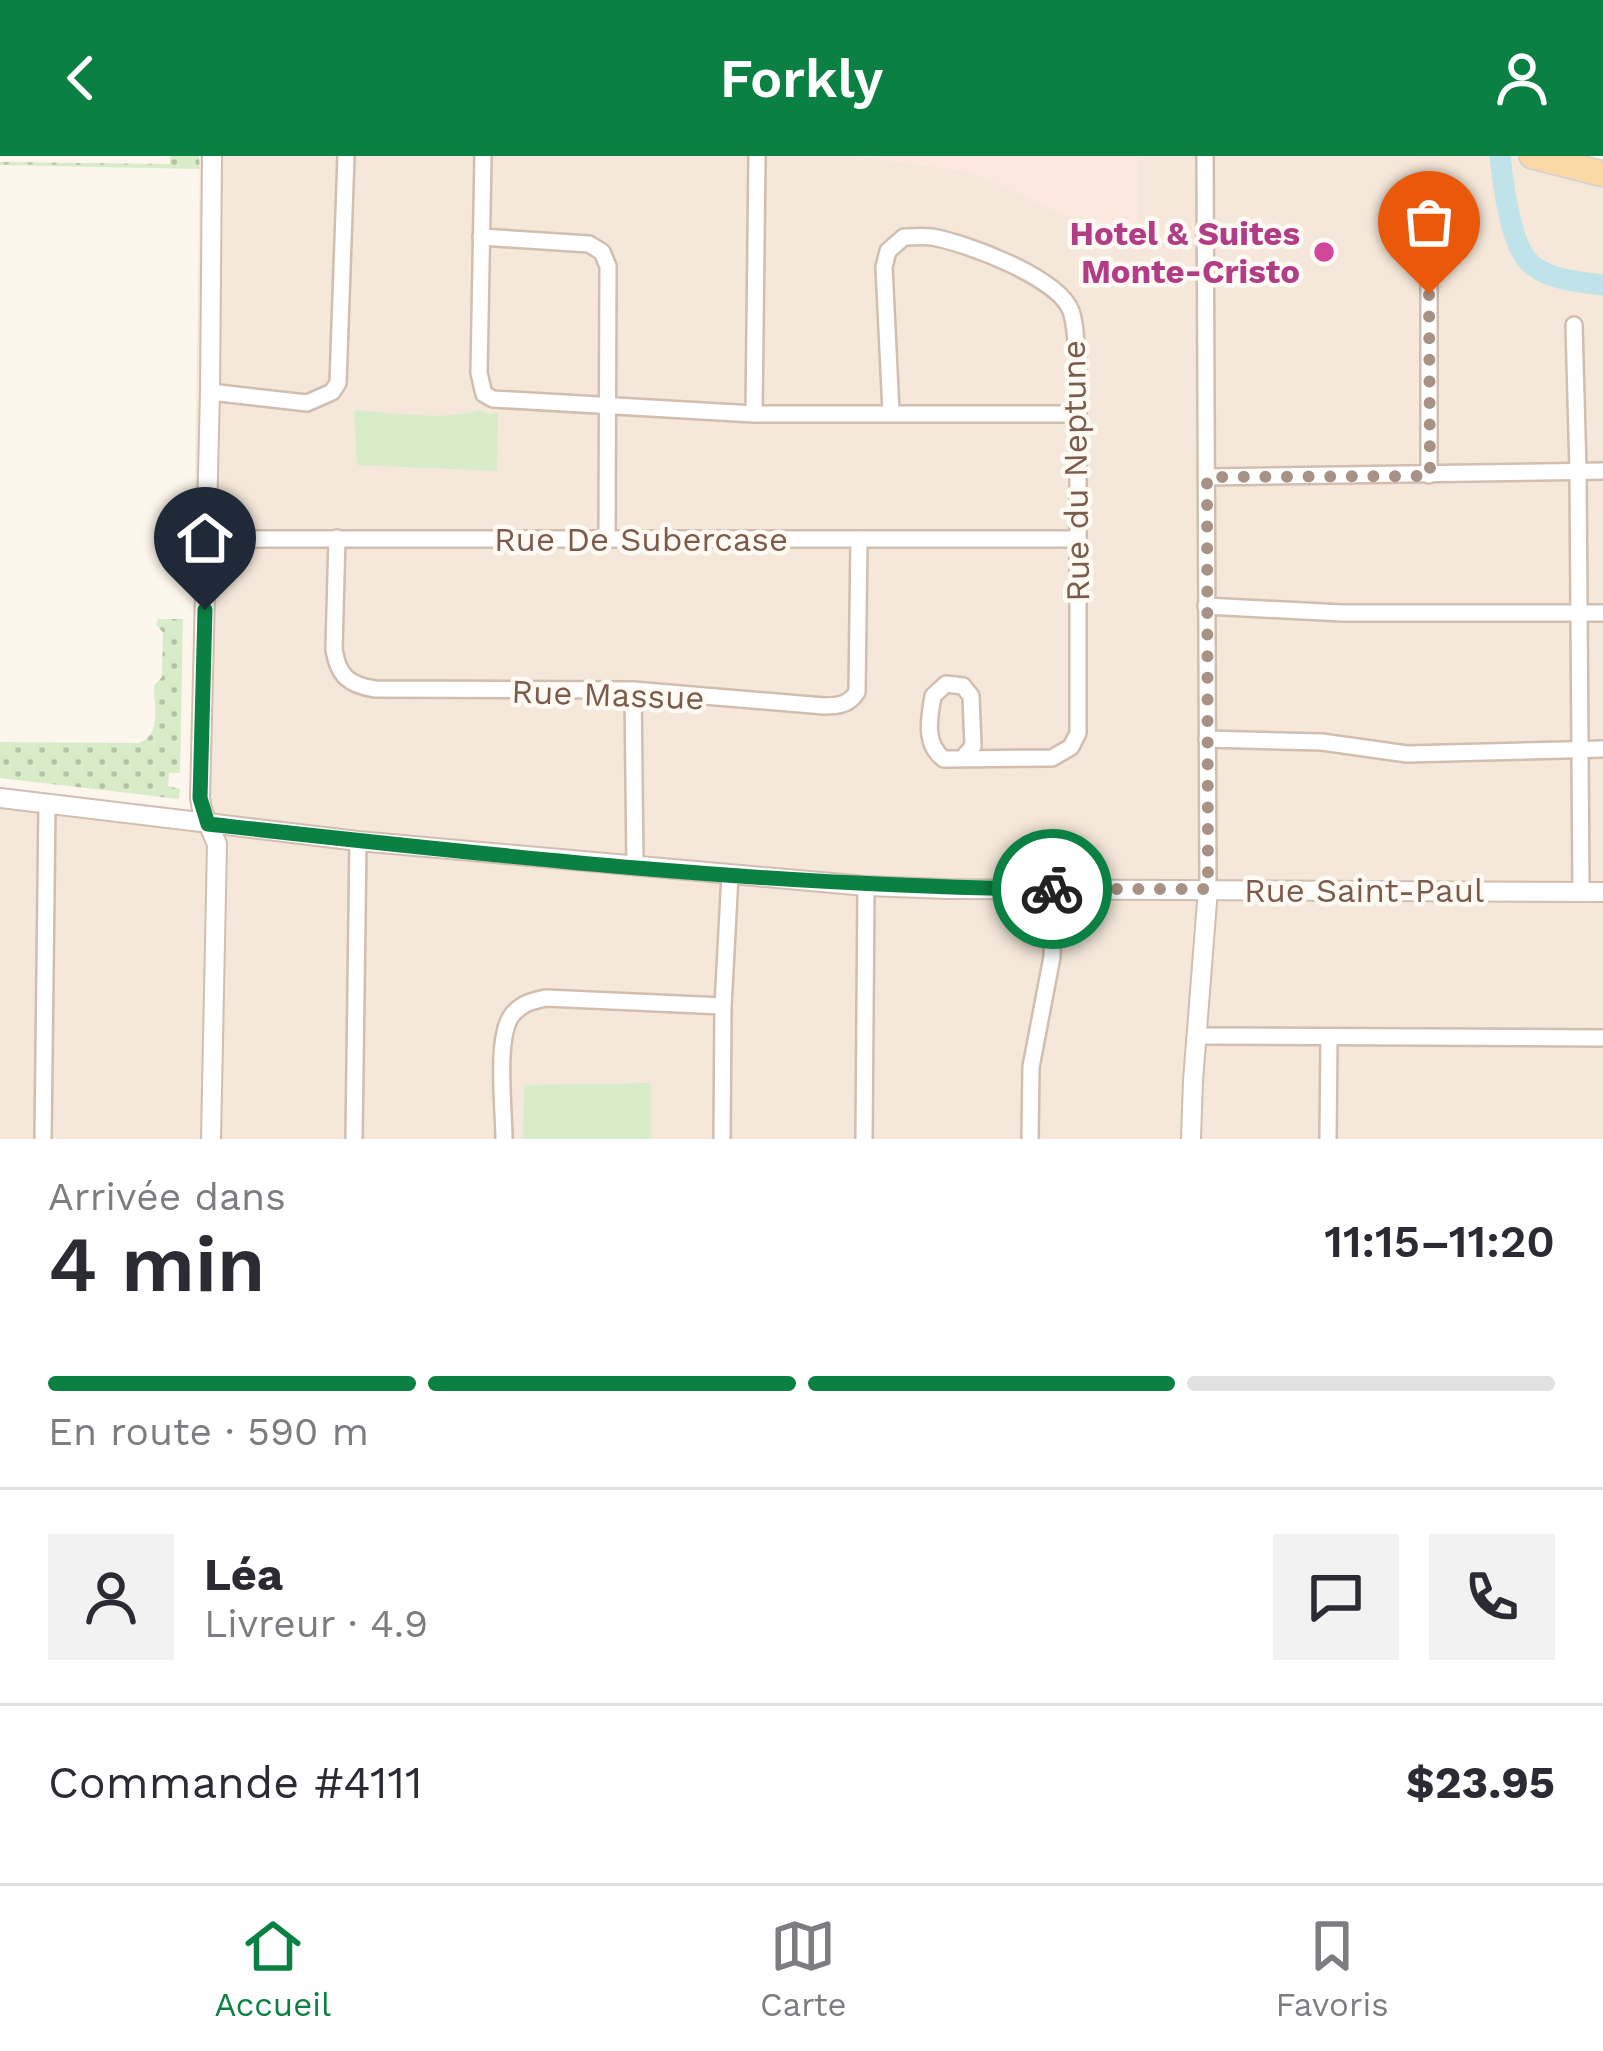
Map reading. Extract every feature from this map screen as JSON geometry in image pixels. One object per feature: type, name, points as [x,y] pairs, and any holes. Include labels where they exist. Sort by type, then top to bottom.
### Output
[{"type":"main road","points":[[1532,156],[1603,174]]},
{"type":"street","points":[[211,1139],[217,844],[200,798],[212,156]]},
{"type":"street","points":[[210,392],[307,403],[332,392],[338,383],[346,156]]},
{"type":"street","points":[[483,156],[479,373],[484,394],[493,399],[754,414],[1077,414]]},
{"type":"street","points":[[754,414],[757,156]]},
{"type":"street","points":[[1191,1139],[1208,889],[1205,156]]},
{"type":"street","points":[[1429,203],[1430,476]]},
{"type":"street","points":[[481,237],[589,244],[602,252],[608,266],[608,539]]},
{"type":"street","name":"Rue du Neptune","points":[[891,412],[884,267],[888,251],[904,237],[959,244],[1020,269],[1061,297],[1070,310],[1078,358],[1079,725],[1075,742],[1052,758],[963,758]]},
{"type":"street","points":[[1574,325],[1581,891]]},
{"type":"street","points":[[1207,477],[1603,471]]},
{"type":"street","name":"Rue Massue","points":[[337,538],[334,649],[343,677],[358,686],[632,690],[824,706],[849,702],[857,692],[859,539]]},
{"type":"street","name":"Rue De Subercase","points":[[207,539],[1076,538]]},
{"type":"street","points":[[1206,607],[1342,613],[1603,614]]},
{"type":"street","points":[[946,684],[963,686],[971,696],[973,746],[963,758],[944,759],[931,743],[931,702],[946,684]]},
{"type":"street","points":[[632,690],[635,866]]},
{"type":"street","points":[[1207,739],[1322,742],[1407,754],[1603,749]]},
{"type":"street","name":"Rue Saint-Paul","points":[[0,798],[358,842],[866,886],[1603,892]]},
{"type":"street","points":[[43,1139],[47,805]]},
{"type":"street","points":[[353,1139],[358,842]]},
{"type":"street","points":[[722,1139],[730,875]]},
{"type":"street","points":[[864,1139],[866,886]]},
{"type":"street","points":[[1030,1139],[1031,1067],[1050,973],[1053,889]]},
{"type":"street","points":[[504,1139],[503,1040],[508,1019],[526,1003],[546,998],[723,1006]]},
{"type":"street","points":[[1196,1036],[1603,1038]]},
{"type":"street","points":[[1328,1139],[1330,1037]]},
{"type":"shaded area","points":[[200,156],[858,156],[970,171],[1136,248],[1138,156],[1515,156],[1603,180],[1603,1139],[0,1139],[0,803],[196,828],[194,537]]},
{"type":"shaded area","points":[[858,156],[1138,156],[1137,249],[970,171]]},
{"type":"green space","points":[[170,156],[199,156],[200,169],[0,165],[170,164]]},
{"type":"green space","points":[[354,410],[433,416],[479,410],[498,413],[497,471],[357,465]]},
{"type":"green space","points":[[158,619],[183,619],[180,773],[169,773],[168,786],[180,789],[179,799],[0,778],[0,742],[139,743],[146,739],[155,718],[154,685],[162,677],[163,632],[156,625]]},
{"type":"green space","points":[[651,1083],[651,1139],[523,1139],[524,1085]]},
{"type":"waterway","points":[[1500,156],[1509,213],[1518,243],[1531,264],[1547,274],[1603,285]]},
{"type":"way so far","points":[[1052,889],[1208,889],[1207,477],[1430,476],[1429,294]]},
{"type":"place","name":"Hotel & Suites Monte-Cristo","points":[[1324,252]]},
{"type":"route","points":[[205,610],[200,798],[208,824],[358,842],[866,886],[1052,889]]}]
